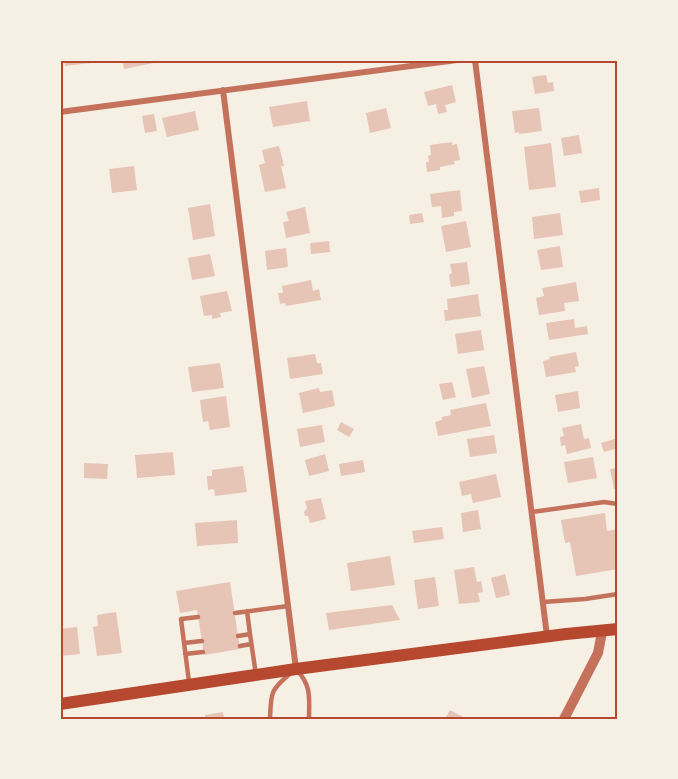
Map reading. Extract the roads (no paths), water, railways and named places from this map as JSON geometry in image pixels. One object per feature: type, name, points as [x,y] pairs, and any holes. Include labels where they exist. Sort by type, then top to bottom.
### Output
[{"type":"main road","points":[[60,704],[296,669],[618,629]]},
{"type":"street","points":[[60,112],[457,60]]},
{"type":"street","points":[[475,60],[547,637]]},
{"type":"street","points":[[223,90],[296,669]]},
{"type":"street","points":[[564,719],[598,652],[602,632]]},
{"type":"lane","points":[[532,512],[604,502],[618,504]]},
{"type":"lane","points":[[543,602],[618,594]]},
{"type":"lane","points":[[235,613],[288,606]]},
{"type":"lane","points":[[247,611],[256,675]]},
{"type":"lane","points":[[189,685],[181,619],[198,617]]},
{"type":"lane","points":[[238,636],[250,634]]},
{"type":"lane","points":[[184,643],[202,641]]},
{"type":"lane","points":[[240,646],[251,644]]},
{"type":"lane","points":[[185,654],[203,652]]},
{"type":"lane","points":[[270,719],[271,695],[277,684],[296,669],[309,688],[309,719]]}]
